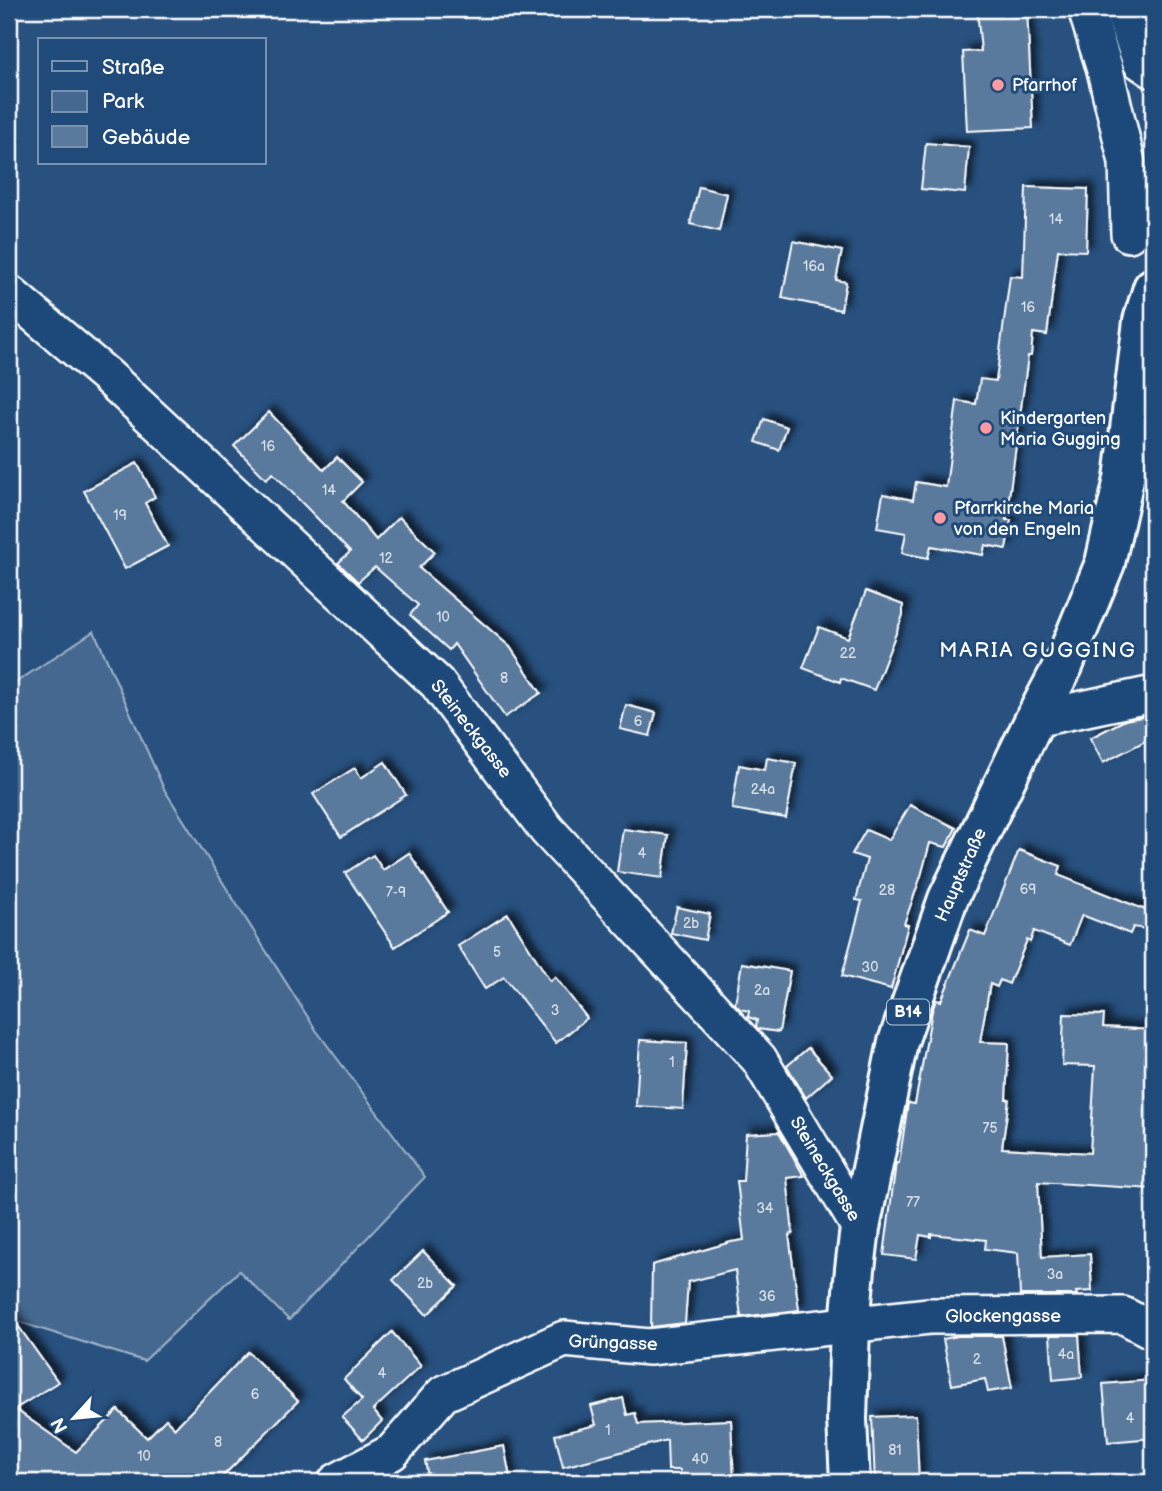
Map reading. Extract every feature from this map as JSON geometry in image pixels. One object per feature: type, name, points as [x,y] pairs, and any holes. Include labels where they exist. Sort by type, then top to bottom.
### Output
[{"type":"main road","name":"Hauptstraße","points":[[850,1482],[847,1419],[849,1325],[860,1228],[898,1042],[948,899],[1063,666],[1105,563],[1124,479],[1143,321],[1153,288]]},
{"type":"street","points":[[1086,9],[1105,70],[1127,162],[1129,234]]},
{"type":"street","points":[[1105,70],[1147,66],[1122,9]]},
{"type":"street","name":"Steineckgasse","points":[[9,293],[106,375],[437,683],[547,830],[759,1059],[860,1228]]},
{"type":"street","points":[[1035,719],[1153,694]]},
{"type":"street","name":"Glockengasse","points":[[849,1325],[929,1316],[1123,1315],[1153,1331]]},
{"type":"street","name":"Grüngasse","points":[[336,1482],[392,1452],[443,1394],[564,1339],[649,1347],[849,1325]]},
{"type":"green space","points":[[94,631],[164,789],[316,1030],[425,1177],[289,1320],[239,1271],[144,1361],[9,1319],[9,687]]},
{"type":"building","name":"Pfarrhof","points":[[977,9],[1027,9],[1033,128],[967,131],[963,52],[981,51]]},
{"type":"building","points":[[926,143],[969,147],[965,193],[921,189]]},
{"type":"building","points":[[699,187],[727,194],[719,231],[690,224]]},
{"type":"building","points":[[1026,187],[1088,189],[1086,251],[1058,250],[1047,335],[1033,333],[1006,520],[1011,520],[1006,549],[985,545],[983,555],[931,546],[928,558],[902,553],[906,533],[877,528],[883,494],[913,500],[916,482],[946,487],[957,401],[976,404],[980,379],[996,381],[1010,276],[1023,277]]},
{"type":"building","points":[[793,241],[842,251],[836,280],[846,282],[841,310],[782,298]]},
{"type":"building","points":[[269,412],[324,470],[337,457],[362,482],[343,501],[376,540],[399,517],[435,552],[419,568],[510,647],[541,693],[505,717],[454,644],[449,650],[410,615],[418,605],[375,567],[358,582],[338,563],[350,552],[273,473],[266,479],[234,446]]},
{"type":"building","points":[[764,419],[787,427],[779,450],[756,442]]},
{"type":"building","points":[[137,463],[155,497],[145,503],[168,546],[125,569],[84,491]]},
{"type":"building","points":[[866,591],[903,605],[903,615],[874,690],[841,678],[840,682],[803,668],[819,627],[848,638]]},
{"type":"building","points":[[626,705],[656,713],[650,736],[620,729]]},
{"type":"building","points":[[1153,715],[1153,737],[1103,763],[1090,738],[1125,720]]},
{"type":"building","points":[[767,758],[796,763],[786,818],[732,809],[739,765],[765,770]]},
{"type":"building","points":[[385,762],[406,795],[341,837],[313,794],[355,768],[361,778]]},
{"type":"building","points":[[910,805],[956,828],[946,847],[930,843],[904,924],[908,925],[891,989],[842,976],[862,901],[856,900],[867,859],[852,854],[866,830],[889,840]]},
{"type":"building","points":[[623,829],[668,835],[662,878],[617,872]]},
{"type":"building","points":[[1019,850],[1061,866],[1058,875],[1153,913],[1153,930],[1133,927],[1130,934],[1082,915],[1070,945],[1034,931],[1030,942],[1027,940],[1009,984],[1000,980],[997,987],[990,984],[980,1042],[1009,1043],[1006,1099],[1009,1099],[1002,1148],[1090,1153],[1095,1066],[1062,1065],[1064,1014],[1104,1015],[1103,1027],[1153,1030],[1153,1189],[1038,1182],[1042,1257],[1090,1254],[1092,1291],[1076,1292],[1077,1295],[1020,1295],[1018,1253],[985,1249],[986,1240],[920,1235],[916,1259],[884,1255],[896,1163],[899,1163],[908,1103],[915,1104],[932,1011],[936,1000],[941,1001],[970,930],[985,936]]},
{"type":"building","points":[[409,853],[448,912],[395,947],[345,873],[373,855],[383,870]]},
{"type":"building","points":[[677,907],[710,914],[705,940],[671,933]]},
{"type":"building","points":[[508,914],[550,981],[555,977],[587,1018],[556,1043],[504,977],[485,989],[458,946]]},
{"type":"building","points":[[742,963],[790,971],[779,1032],[758,1029],[757,1020],[748,1017],[749,1011],[740,1009],[735,1004]]},
{"type":"building","points":[[640,1040],[687,1043],[683,1109],[636,1106]]},
{"type":"building","points":[[808,1048],[832,1075],[806,1098],[787,1066]]},
{"type":"building","points":[[779,1132],[804,1176],[787,1178],[793,1234],[789,1235],[799,1310],[741,1317],[735,1270],[688,1282],[685,1323],[651,1327],[652,1265],[744,1240],[737,1181],[743,1181],[746,1134]]},
{"type":"building","points":[[423,1251],[457,1286],[427,1315],[393,1280]]},
{"type":"building","points":[[9,1313],[58,1382],[15,1409],[76,1452],[118,1410],[147,1438],[166,1419],[175,1428],[248,1352],[298,1401],[217,1482],[9,1482]]},
{"type":"building","points":[[392,1332],[421,1366],[373,1410],[382,1421],[363,1440],[342,1417],[362,1400],[344,1379]]},
{"type":"building","points":[[1050,1335],[1079,1335],[1082,1377],[1053,1380]]},
{"type":"building","points":[[958,1336],[1002,1336],[1012,1388],[988,1392],[985,1379],[952,1385],[943,1339]]},
{"type":"building","points":[[1152,1380],[1153,1438],[1108,1442],[1103,1384]]},
{"type":"building","points":[[623,1398],[627,1415],[635,1413],[638,1424],[731,1420],[734,1482],[680,1481],[680,1470],[668,1470],[667,1440],[563,1467],[555,1435],[596,1425],[591,1406]]},
{"type":"building","points":[[916,1415],[919,1482],[875,1482],[872,1417]]},
{"type":"building","points":[[504,1446],[511,1482],[429,1482],[425,1461]]},
{"type":"place","name":"Pfarrhof","points":[[998,85]]},
{"type":"place","name":"Kindergarten Maria Gugging","points":[[986,428]]},
{"type":"place","name":"Pfarrkirche Maria von den Engeln","points":[[940,518]]},
{"type":"district","name":"MARIA GUGGING","points":[[1038,650]]}]
